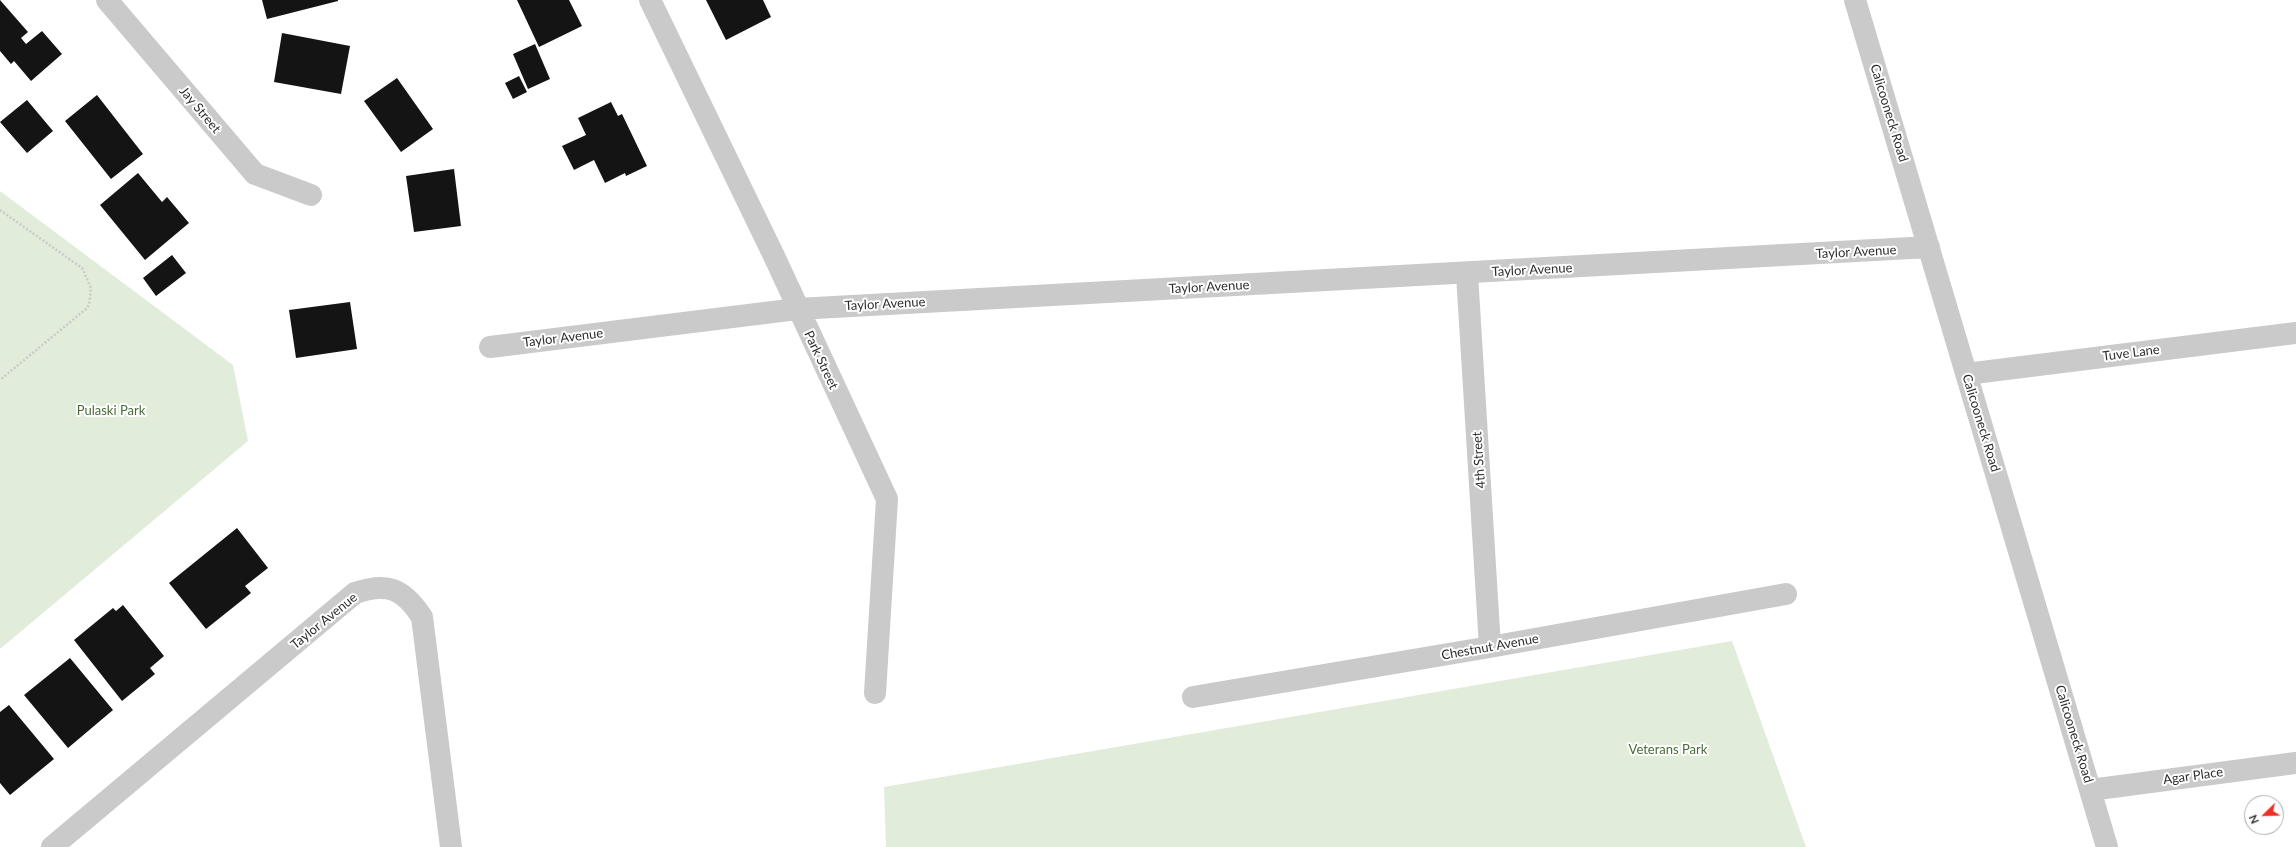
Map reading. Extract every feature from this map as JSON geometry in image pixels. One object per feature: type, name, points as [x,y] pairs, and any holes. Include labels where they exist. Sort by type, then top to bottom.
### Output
[{"type":"street","name":"Jay Street","points":[[107,0],[255,174],[311,195]]},
{"type":"street","name":"Park Street","points":[[650,0],[887,499],[875,693]]},
{"type":"street","name":"Calicooneck Road","points":[[1855,0],[2107,847]]},
{"type":"street","name":"Taylor Avenue","points":[[490,346],[797,309],[1467,274],[1929,247]]},
{"type":"street","name":"4th Street","points":[[1467,274],[1490,648]]},
{"type":"street","name":"Tuve Lane","points":[[1966,374],[2296,333]]},
{"type":"street","name":"Taylor Avenue","points":[[52,847],[355,594],[372,588],[391,589],[410,599],[422,617],[451,847]]},
{"type":"street","name":"Chestnut Avenue","points":[[1193,697],[1490,648],[1786,594]]},
{"type":"street","name":"Agar Place","points":[[2090,790],[2296,762]]},
{"type":"path","points":[[0,210],[82,268],[91,288],[89,305],[86,309],[0,380]]},
{"type":"green space","name":"Pulaski Park","points":[[0,191],[233,365],[248,441],[0,649]]},
{"type":"green space","name":"Veterans Park","points":[[1732,641],[1806,847],[886,847],[884,787]]},
{"type":"building","points":[[0,0],[28,32],[21,38],[26,44],[42,31],[62,54],[31,81],[14,61],[11,64],[0,51]]},
{"type":"building","points":[[262,0],[338,0],[338,1],[267,19]]},
{"type":"building","points":[[517,0],[569,0],[582,26],[539,47]]},
{"type":"building","points":[[706,0],[763,0],[771,17],[726,40]]},
{"type":"building","points":[[282,33],[350,46],[341,94],[274,82]]},
{"type":"building","points":[[535,44],[550,79],[528,89],[513,54]]},
{"type":"building","points":[[519,76],[527,92],[513,99],[505,83]]},
{"type":"building","points":[[397,78],[433,129],[401,152],[364,101]]},
{"type":"building","points":[[97,95],[143,154],[111,179],[65,121]]},
{"type":"building","points":[[27,100],[53,131],[27,153],[0,122]]},
{"type":"building","points":[[611,102],[618,116],[622,114],[647,166],[626,176],[625,173],[605,183],[594,160],[574,170],[562,146],[586,135],[578,118]]},
{"type":"building","points":[[454,169],[461,226],[414,232],[406,176]]},
{"type":"building","points":[[138,173],[162,202],[167,197],[189,223],[145,260],[100,205]]},
{"type":"building","points":[[172,255],[186,273],[156,296],[143,278]]},
{"type":"building","points":[[350,302],[357,349],[296,358],[289,310]]},
{"type":"building","points":[[237,528],[268,568],[245,586],[251,593],[206,629],[169,583]]},
{"type":"building","points":[[123,605],[164,656],[150,668],[155,674],[122,701],[74,640],[113,608],[116,611]]},
{"type":"building","points":[[70,658],[113,710],[68,748],[24,695]]},
{"type":"building","points":[[9,705],[54,759],[10,795],[0,783],[0,712]]}]
